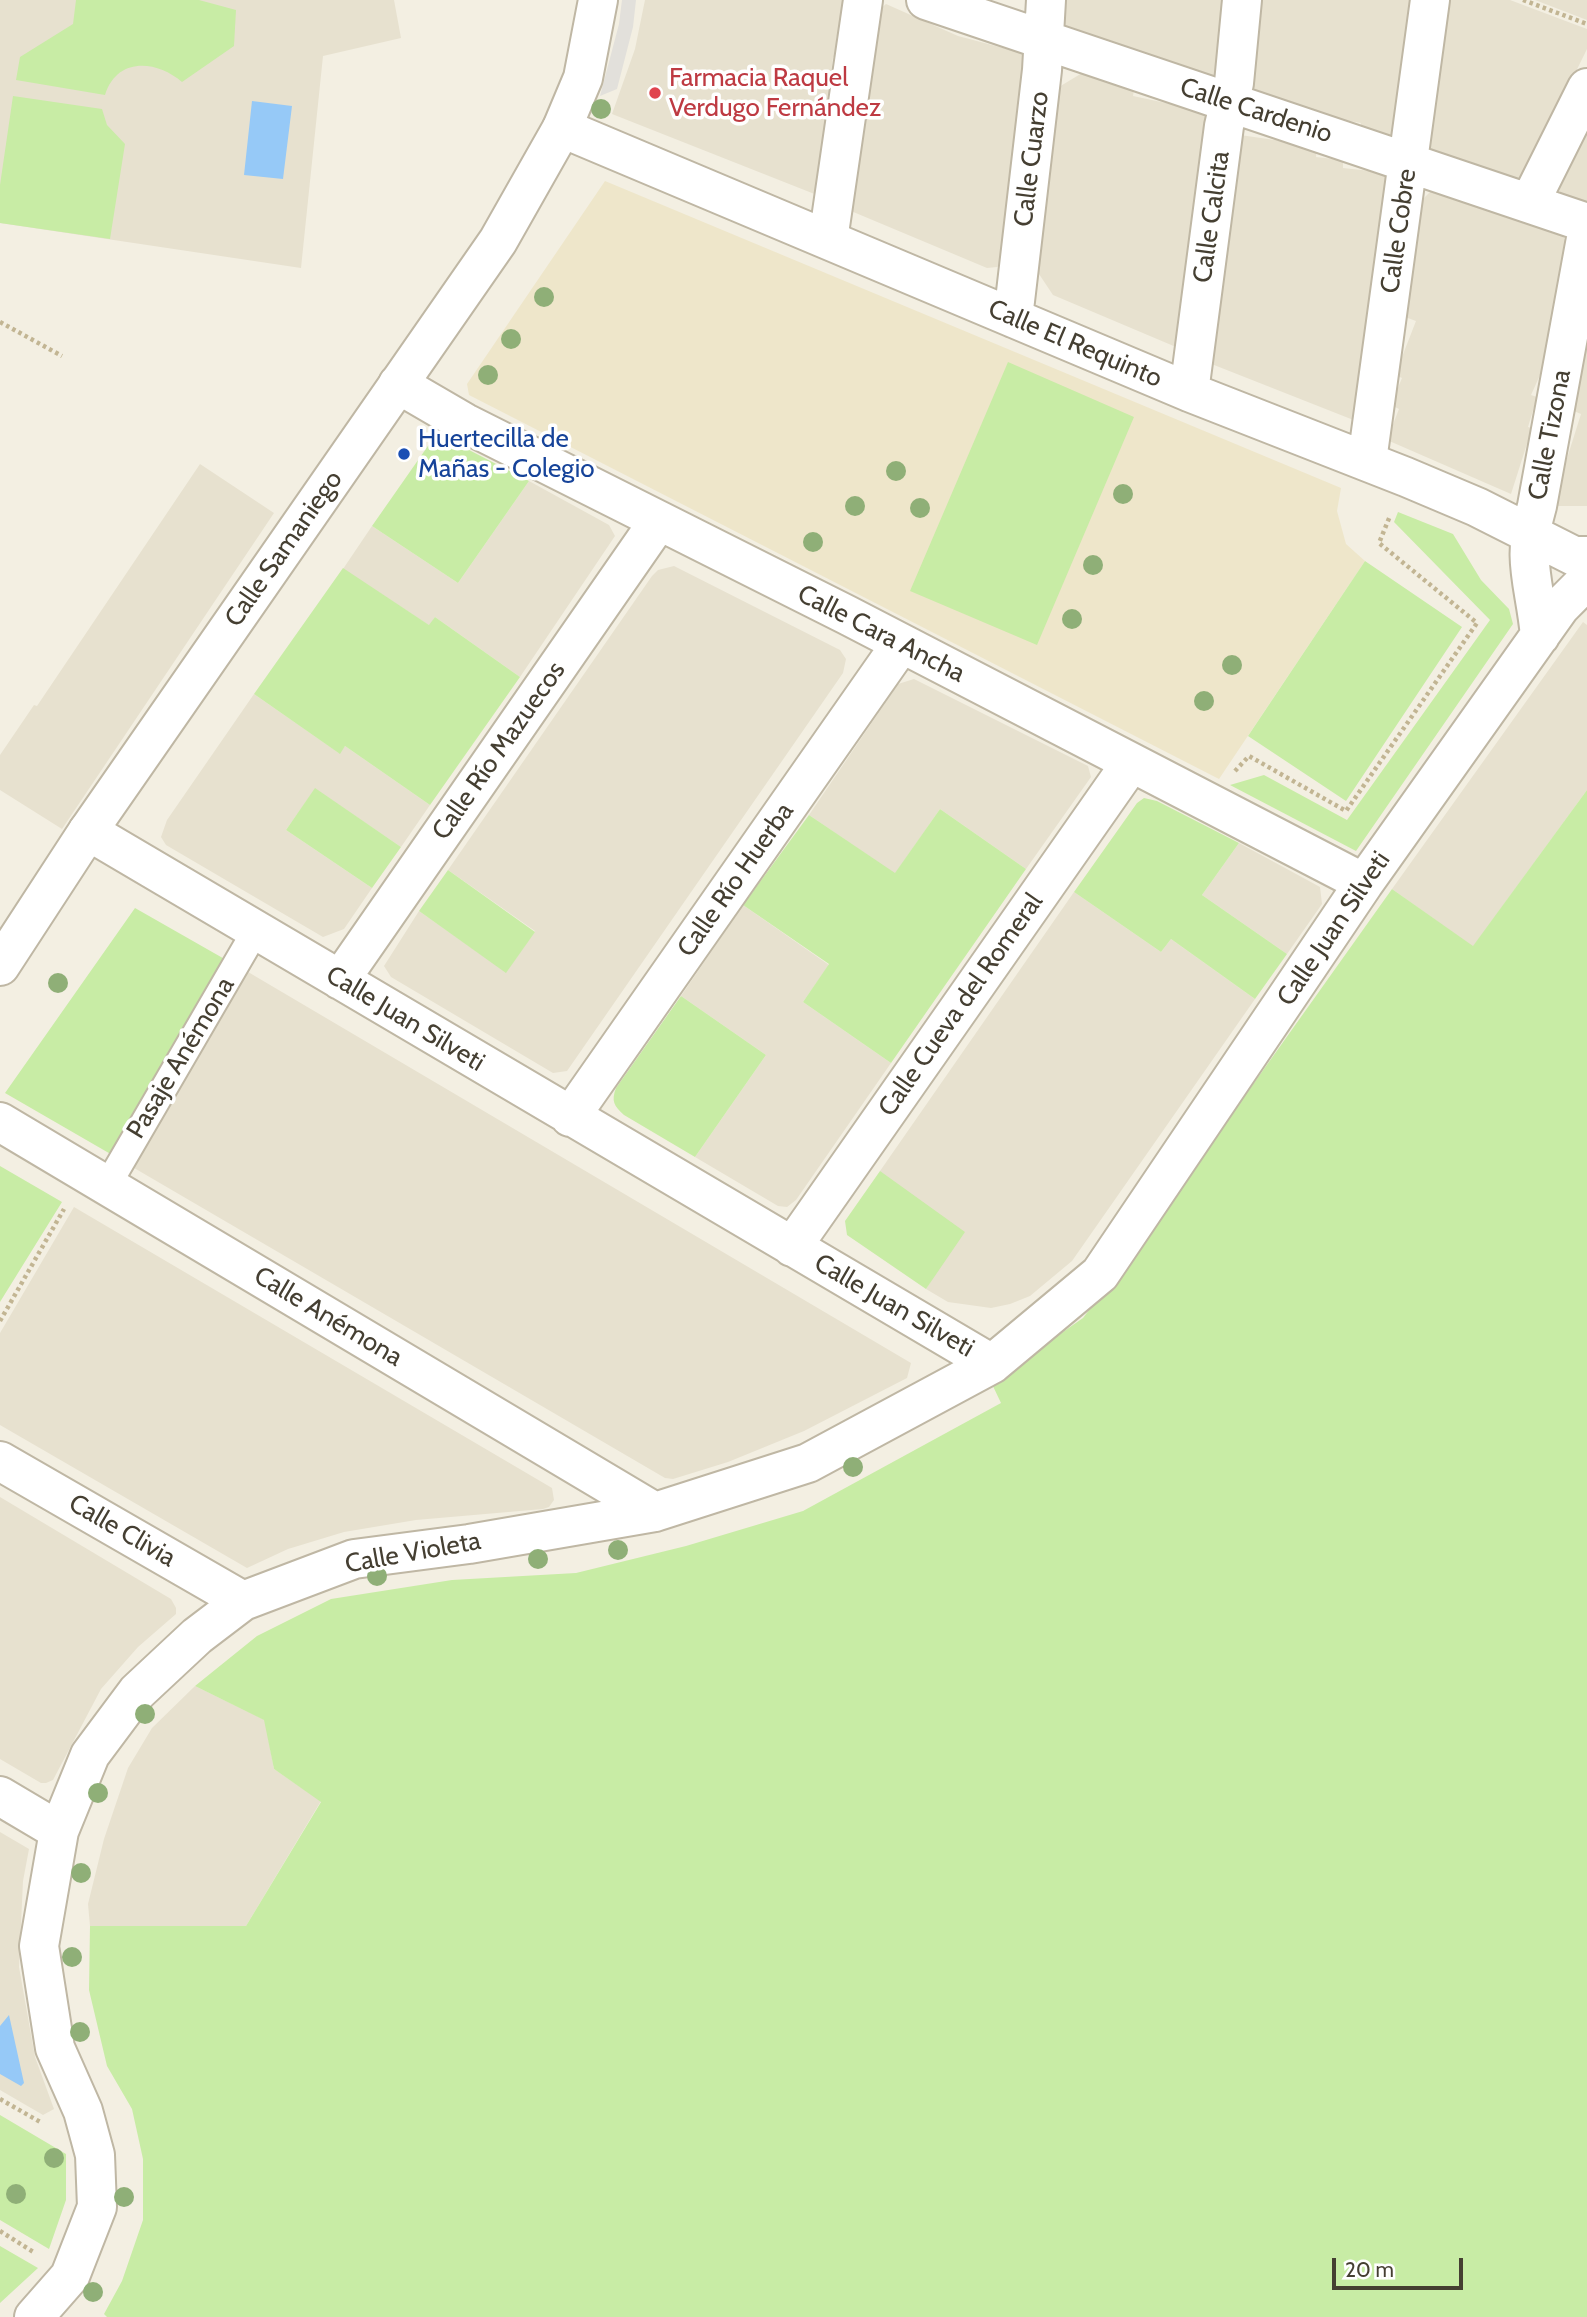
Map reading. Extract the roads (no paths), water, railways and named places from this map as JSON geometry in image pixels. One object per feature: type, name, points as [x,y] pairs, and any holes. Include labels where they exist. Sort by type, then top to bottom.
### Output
[{"type":"street","name":"Calle Samaniego","points":[[0,966],[88,831],[498,241],[562,128],[583,78],[598,0]]},
{"type":"street","points":[[828,240],[863,0]]},
{"type":"street","name":"Calle Cardenio","points":[[926,0],[1587,223]]},
{"type":"street","name":"Calle Cuarzo","points":[[1013,318],[1046,0]]},
{"type":"street","name":"Calle Calcita","points":[[1189,392],[1242,0]]},
{"type":"street","name":"Calle Cobre","points":[[1367,461],[1430,0]]},
{"type":"street","points":[[1530,202],[1587,88]]},
{"type":"street","name":"Calle El Requinto","points":[[562,128],[1189,392],[1477,507],[1574,556],[1587,556]]},
{"type":"street","name":"Calle Tizona","points":[[1540,636],[1537,605],[1527,565],[1528,535],[1537,506],[1587,233]]},
{"type":"street","name":"Calle Cara Ancha","points":[[398,384],[465,423],[1364,883]]},
{"type":"street","name":"Calle Río Mazuecos","points":[[340,980],[658,522]]},
{"type":"street","name":"Calle Juan Silveti","points":[[88,831],[992,1364],[1100,1274],[1364,883],[1560,607],[1587,580]]},
{"type":"street","name":"Calle Río Huerba","points":[[570,1117],[901,644]]},
{"type":"street","name":"Calle Cueva del Romeral","points":[[792,1247],[1131,763]]},
{"type":"street","name":"Calle Anémona","points":[[0,1122],[655,1512]]},
{"type":"street","name":"Calle Violeta","points":[[34,2317],[70,2276],[97,2207],[95,2155],[83,2111],[55,2048],[39,1946],[59,1831],[90,1755],[137,1692],[197,1636],[243,1601],[354,1559],[469,1544],[655,1512],[808,1463],[992,1364]]},
{"type":"street","name":"Calle Clivia","points":[[0,1461],[243,1601]]},
{"type":"street","points":[[0,1796],[59,1831]]},
{"type":"lane","name":"Pasaje Anémona","points":[[96,1179],[256,930]]},
{"type":"water","points":[[252,101],[292,106],[283,179],[244,175]]},
{"type":"water","points":[[9,2015],[24,2083],[21,2086],[0,2074],[0,2026]]},
{"type":"place","name":"Farmacia Raquel Verdugo Fernández","points":[[655,93]]},
{"type":"place","name":"Huertecilla de Mañas - Colegio","points":[[404,454]]}]
